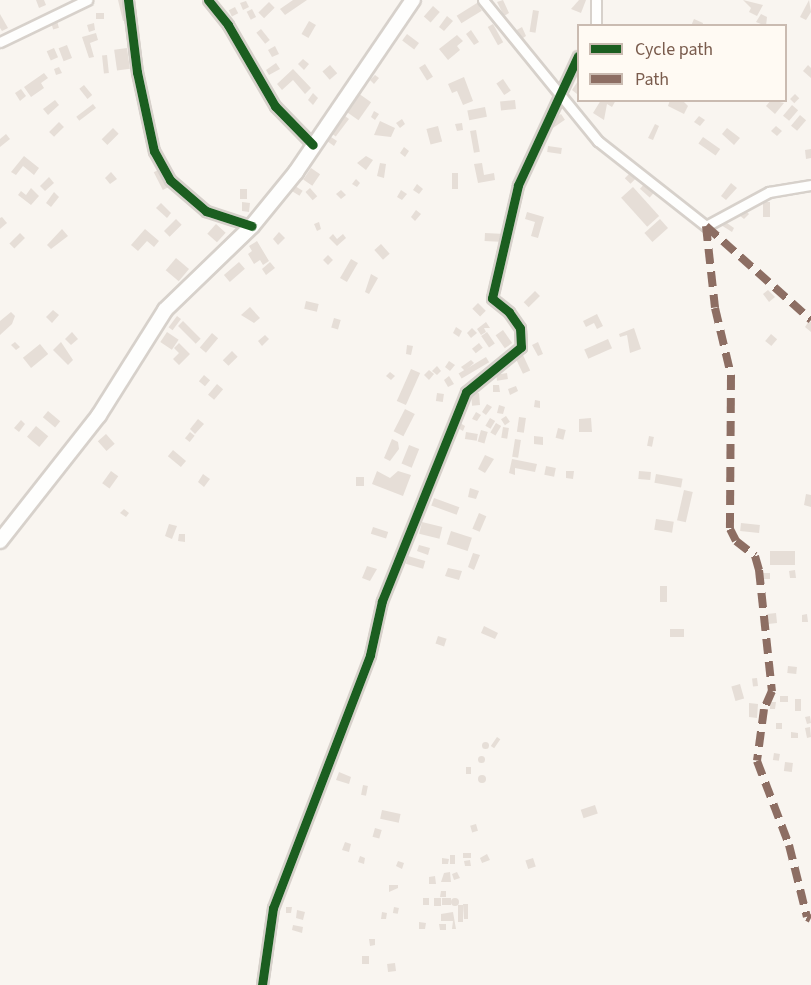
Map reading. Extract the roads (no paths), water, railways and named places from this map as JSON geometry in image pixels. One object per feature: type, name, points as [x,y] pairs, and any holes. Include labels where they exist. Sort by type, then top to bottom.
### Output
[{"type":"main road","points":[[0,541],[99,415],[165,310],[252,226],[313,145],[413,0]]},
{"type":"street","points":[[0,42],[87,0]]},
{"type":"street","points":[[128,0],[137,72],[154,151],[170,180],[206,211],[252,226]]},
{"type":"street","points":[[208,0],[228,25],[275,106],[313,145]]},
{"type":"street","points":[[483,0],[558,95],[598,141],[706,226],[769,192],[811,184]]},
{"type":"street","points":[[596,24],[597,0]]},
{"type":"street","points":[[262,985],[273,908],[370,655],[382,602],[466,393],[520,347],[520,328],[510,312],[492,298],[518,185],[558,95],[577,60]]}]
